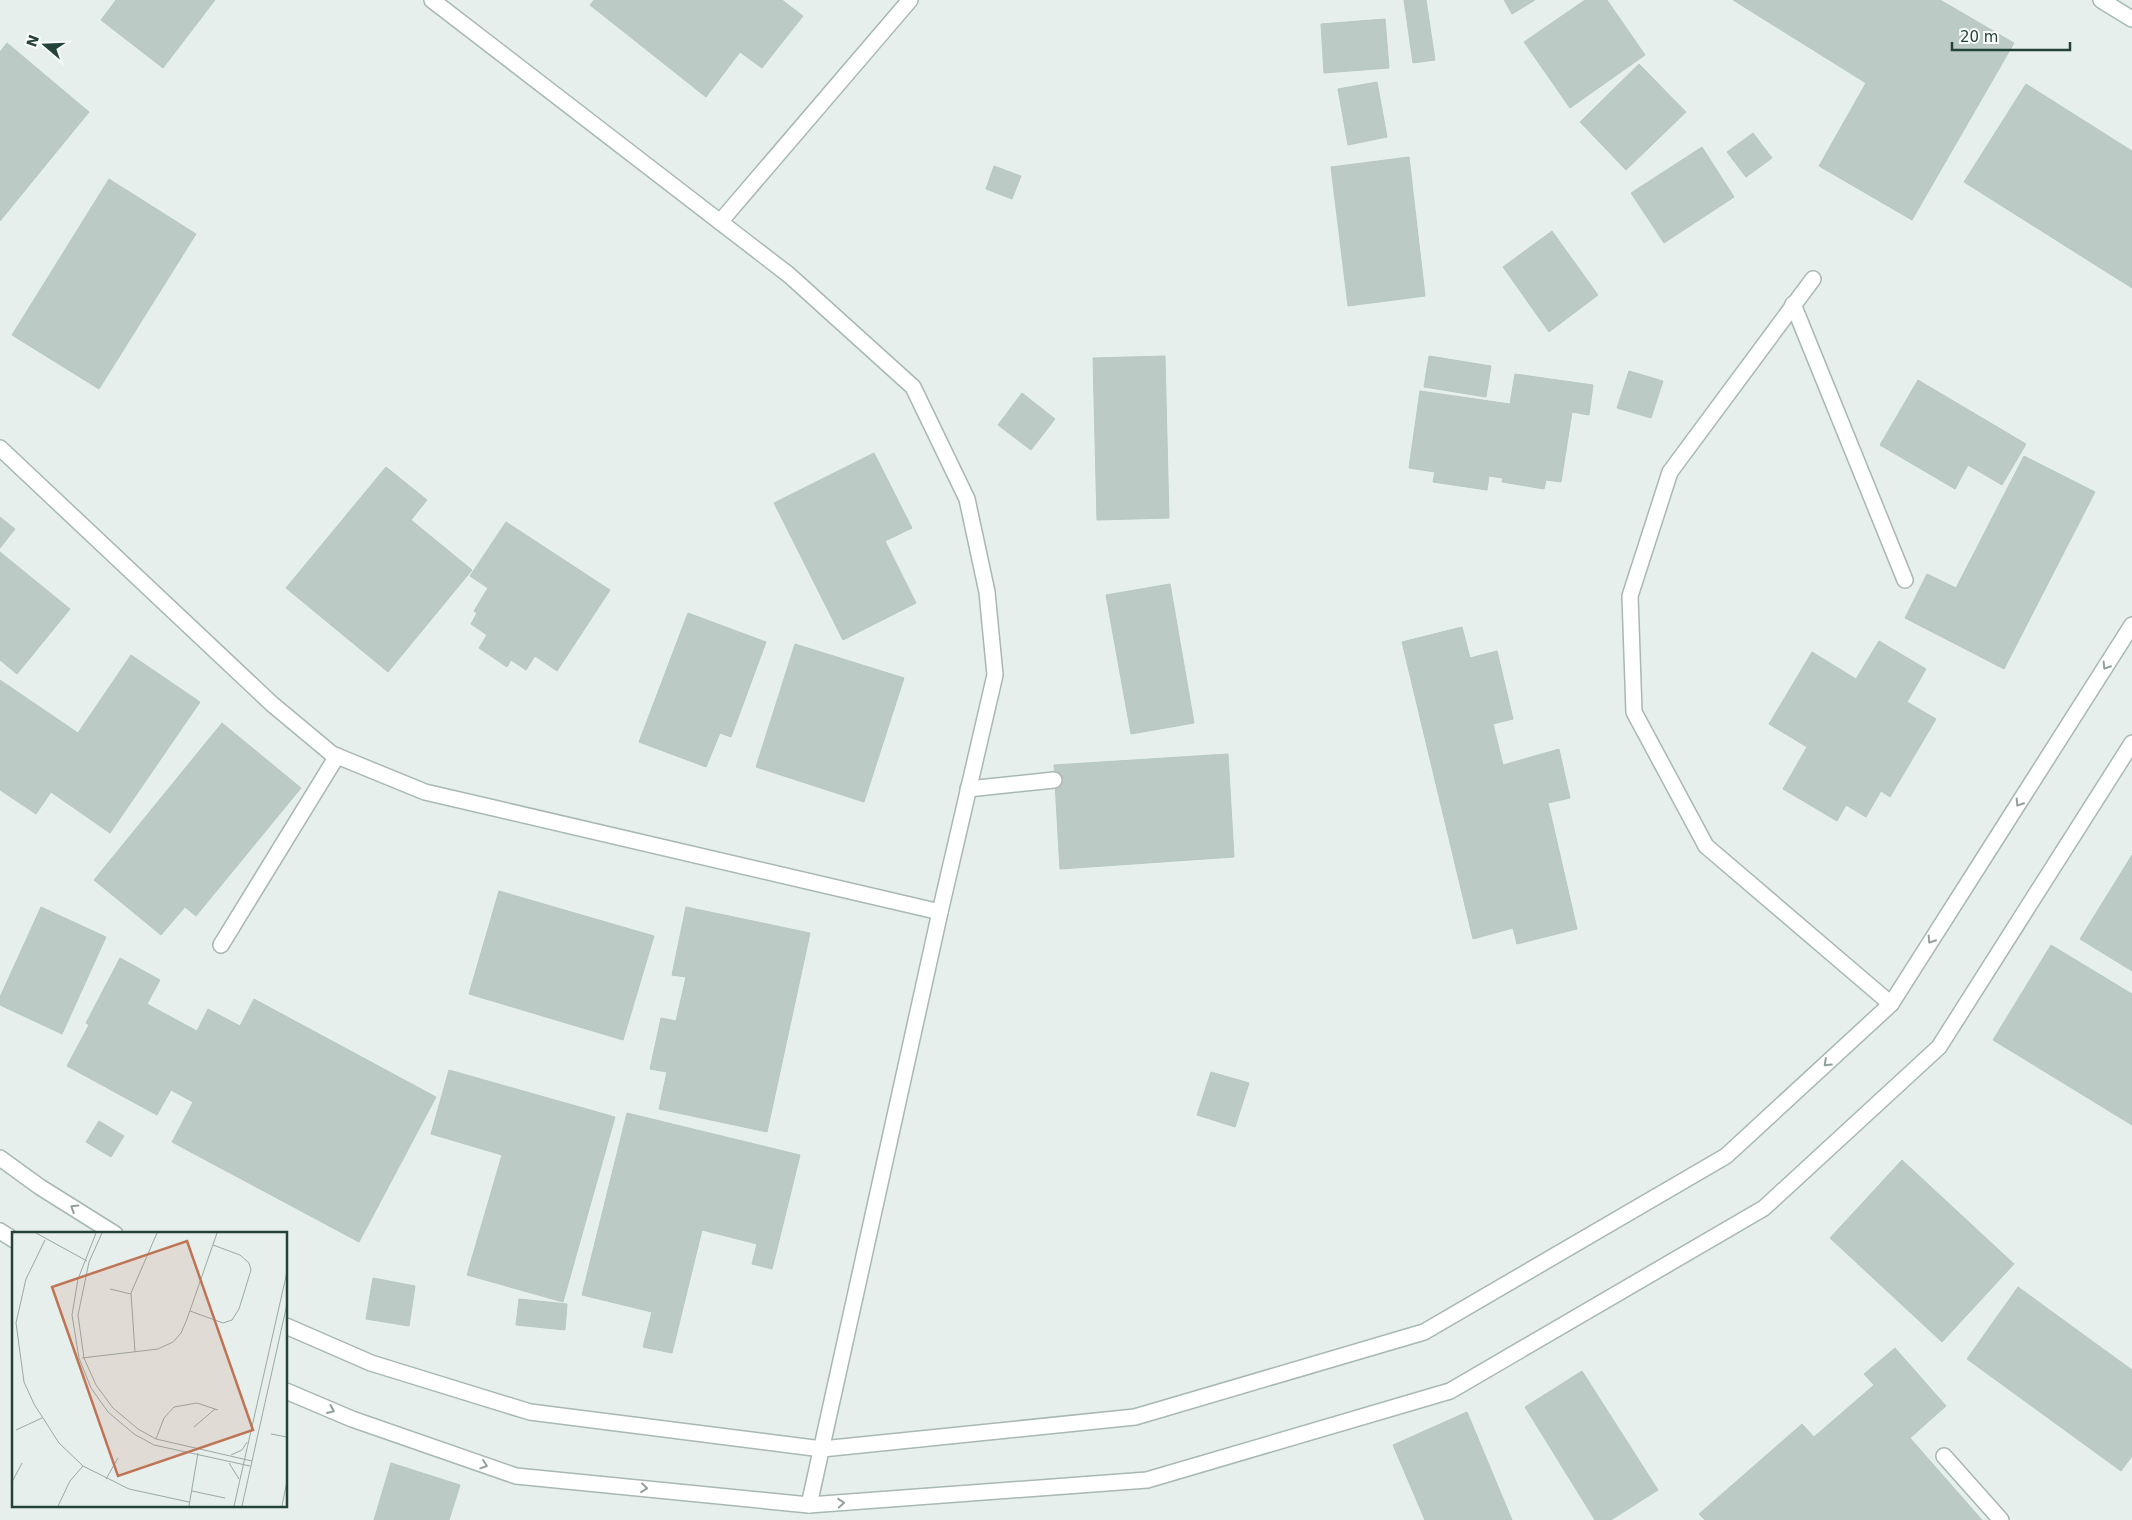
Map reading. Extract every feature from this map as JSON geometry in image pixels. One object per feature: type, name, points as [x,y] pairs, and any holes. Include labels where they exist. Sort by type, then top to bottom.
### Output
[{"type":"street","points":[[432,0],[789,275],[913,387],[968,499],[987,592],[994,675],[810,1505]]},
{"type":"street","points":[[720,222],[910,0]]},
{"type":"street","points":[[2101,0],[2132,19]]},
{"type":"street","points":[[1813,279],[1670,472],[1630,596],[1634,712],[1706,846],[1891,1004]]},
{"type":"street","points":[[1793,304],[1905,580]]},
{"type":"street","points":[[0,448],[272,704],[332,754],[425,792],[940,912]]},
{"type":"street","points":[[288,1327],[371,1363],[530,1412],[822,1449],[1135,1417],[1424,1332],[1726,1156],[1891,1004],[2132,625]]},
{"type":"street","points":[[288,1392],[352,1419],[516,1476],[810,1505],[1147,1480],[1450,1391],[1764,1208],[1939,1047],[2132,743]]},
{"type":"street","points":[[222,945],[337,756]]},
{"type":"street","points":[[968,789],[1054,780]]},
{"type":"street","points":[[0,1158],[40,1187],[112,1232]]},
{"type":"street","points":[[0,1230],[12,1239]]},
{"type":"street","points":[[1944,1456],[2001,1520]]},
{"type":"building","points":[[116,0],[215,0],[163,68],[101,20]]},
{"type":"building","points":[[594,0],[782,0],[803,16],[762,68],[740,52],[706,97],[590,5]]},
{"type":"building","points":[[1404,0],[1426,0],[1435,60],[1413,63]]},
{"type":"building","points":[[1504,0],[1535,0],[1512,14]]},
{"type":"building","points":[[1585,0],[1607,0],[1645,55],[1570,108],[1524,42]]},
{"type":"building","points":[[1733,0],[1940,0],[2014,43],[1912,220],[1819,166],[1866,83]]},
{"type":"building","points":[[1385,19],[1389,68],[1324,73],[1321,24]]},
{"type":"building","points":[[7,43],[89,112],[0,221],[0,52]]},
{"type":"building","points":[[1639,64],[1686,112],[1626,170],[1580,122]]},
{"type":"building","points":[[1377,82],[1387,137],[1348,145],[1338,89]]},
{"type":"building","points":[[2026,84],[2132,151],[2132,288],[1964,182]]},
{"type":"building","points":[[1753,133],[1772,158],[1746,177],[1727,152]]},
{"type":"building","points":[[1702,147],[1734,197],[1664,243],[1631,193]]},
{"type":"building","points":[[1409,157],[1425,296],[1348,306],[1331,167]]},
{"type":"building","points":[[994,166],[1021,176],[1012,199],[986,189]]},
{"type":"building","points":[[109,179],[196,234],[99,389],[12,335]]},
{"type":"building","points":[[1552,231],[1598,295],[1549,332],[1503,267]]},
{"type":"building","points":[[1165,356],[1169,518],[1097,520],[1093,358]]},
{"type":"building","points":[[1429,356],[1491,366],[1486,397],[1424,387]]},
{"type":"building","points":[[1629,371],[1663,381],[1651,418],[1617,408]]},
{"type":"building","points":[[1515,374],[1593,385],[1589,415],[1572,412],[1561,482],[1546,480],[1544,489],[1502,482],[1503,478],[1489,476],[1487,490],[1433,482],[1435,472],[1409,468],[1420,391],[1510,404]]},
{"type":"building","points":[[1918,380],[2026,444],[2002,485],[1968,465],[1955,489],[1880,445]]},
{"type":"building","points":[[1022,393],[1055,419],[1031,450],[998,425]]},
{"type":"building","points":[[874,453],[912,528],[885,541],[916,603],[843,640],[774,503]]},
{"type":"building","points":[[2024,456],[2095,492],[2004,669],[1905,618],[1927,574],[1956,588]]},
{"type":"building","points":[[386,467],[427,500],[411,520],[472,570],[388,672],[286,588]]},
{"type":"building","points":[[0,517],[15,529],[0,548]]},
{"type":"building","points":[[506,522],[610,590],[557,671],[535,656],[526,670],[511,660],[507,667],[479,648],[487,635],[471,624],[477,613],[474,611],[488,588],[470,576]]},
{"type":"building","points":[[0,552],[70,609],[17,674],[0,660]]},
{"type":"building","points":[[1170,584],[1194,723],[1131,734],[1106,595]]},
{"type":"building","points":[[688,613],[766,642],[731,737],[720,733],[706,767],[639,742]]},
{"type":"building","points":[[1462,627],[1470,658],[1497,651],[1513,719],[1493,724],[1503,765],[1559,749],[1570,798],[1548,803],[1577,929],[1517,944],[1513,928],[1473,939],[1402,642]]},
{"type":"building","points":[[1879,641],[1926,669],[1907,702],[1936,719],[1890,797],[1881,791],[1866,817],[1846,805],[1837,821],[1783,789],[1807,747],[1769,724],[1812,652],[1856,679]]},
{"type":"building","points":[[795,644],[904,678],[864,802],[756,767]]},
{"type":"building","points":[[131,655],[200,702],[110,833],[51,792],[36,814],[0,790],[0,680],[78,733]]},
{"type":"building","points":[[222,723],[301,788],[196,916],[185,907],[161,935],[94,880]]},
{"type":"building","points":[[1228,754],[1234,857],[1060,869],[1054,765]]},
{"type":"building","points":[[2132,855],[2132,971],[2080,939]]},
{"type":"building","points":[[499,891],[654,936],[623,1040],[469,994]]},
{"type":"building","points":[[41,907],[106,937],[62,1034],[0,1005],[0,997]]},
{"type":"building","points":[[686,907],[810,933],[767,1132],[659,1109],[667,1072],[650,1069],[661,1018],[676,1021],[686,977],[672,975]]},
{"type":"building","points":[[2051,945],[2132,994],[2132,1125],[1993,1040]]},
{"type":"building","points":[[120,958],[160,980],[147,1004],[197,1031],[208,1009],[240,1026],[254,999],[436,1097],[359,1242],[172,1142],[193,1102],[171,1090],[157,1115],[67,1066],[89,1025],[86,1023]]},
{"type":"building","points":[[449,1070],[615,1117],[563,1302],[467,1275],[502,1155],[431,1134]]},
{"type":"building","points":[[1211,1072],[1249,1083],[1235,1127],[1197,1115]]},
{"type":"building","points":[[627,1113],[800,1155],[772,1269],[752,1264],[757,1244],[702,1230],[672,1353],[643,1347],[652,1312],[582,1295]]},
{"type":"building","points":[[99,1121],[124,1136],[111,1157],[86,1142]]},
{"type":"building","points":[[1902,1160],[2014,1264],[1942,1342],[1830,1238]]},
{"type":"building","points":[[373,1278],[415,1286],[409,1326],[366,1319]]},
{"type":"building","points":[[2018,1287],[2132,1370],[2132,1456],[2121,1471],[1967,1359]]},
{"type":"building","points":[[519,1299],[567,1304],[565,1330],[516,1325]]},
{"type":"building","points":[[1895,1348],[1946,1406],[1910,1438],[1982,1520],[1705,1520],[1699,1514],[1802,1424],[1814,1437],[1874,1385],[1864,1374]]},
{"type":"building","points":[[1582,1371],[1658,1490],[1611,1520],[1595,1520],[1525,1407]]},
{"type":"building","points":[[1467,1412],[1512,1520],[1425,1520],[1393,1445]]},
{"type":"building","points":[[391,1463],[460,1485],[449,1520],[374,1520]]}]
